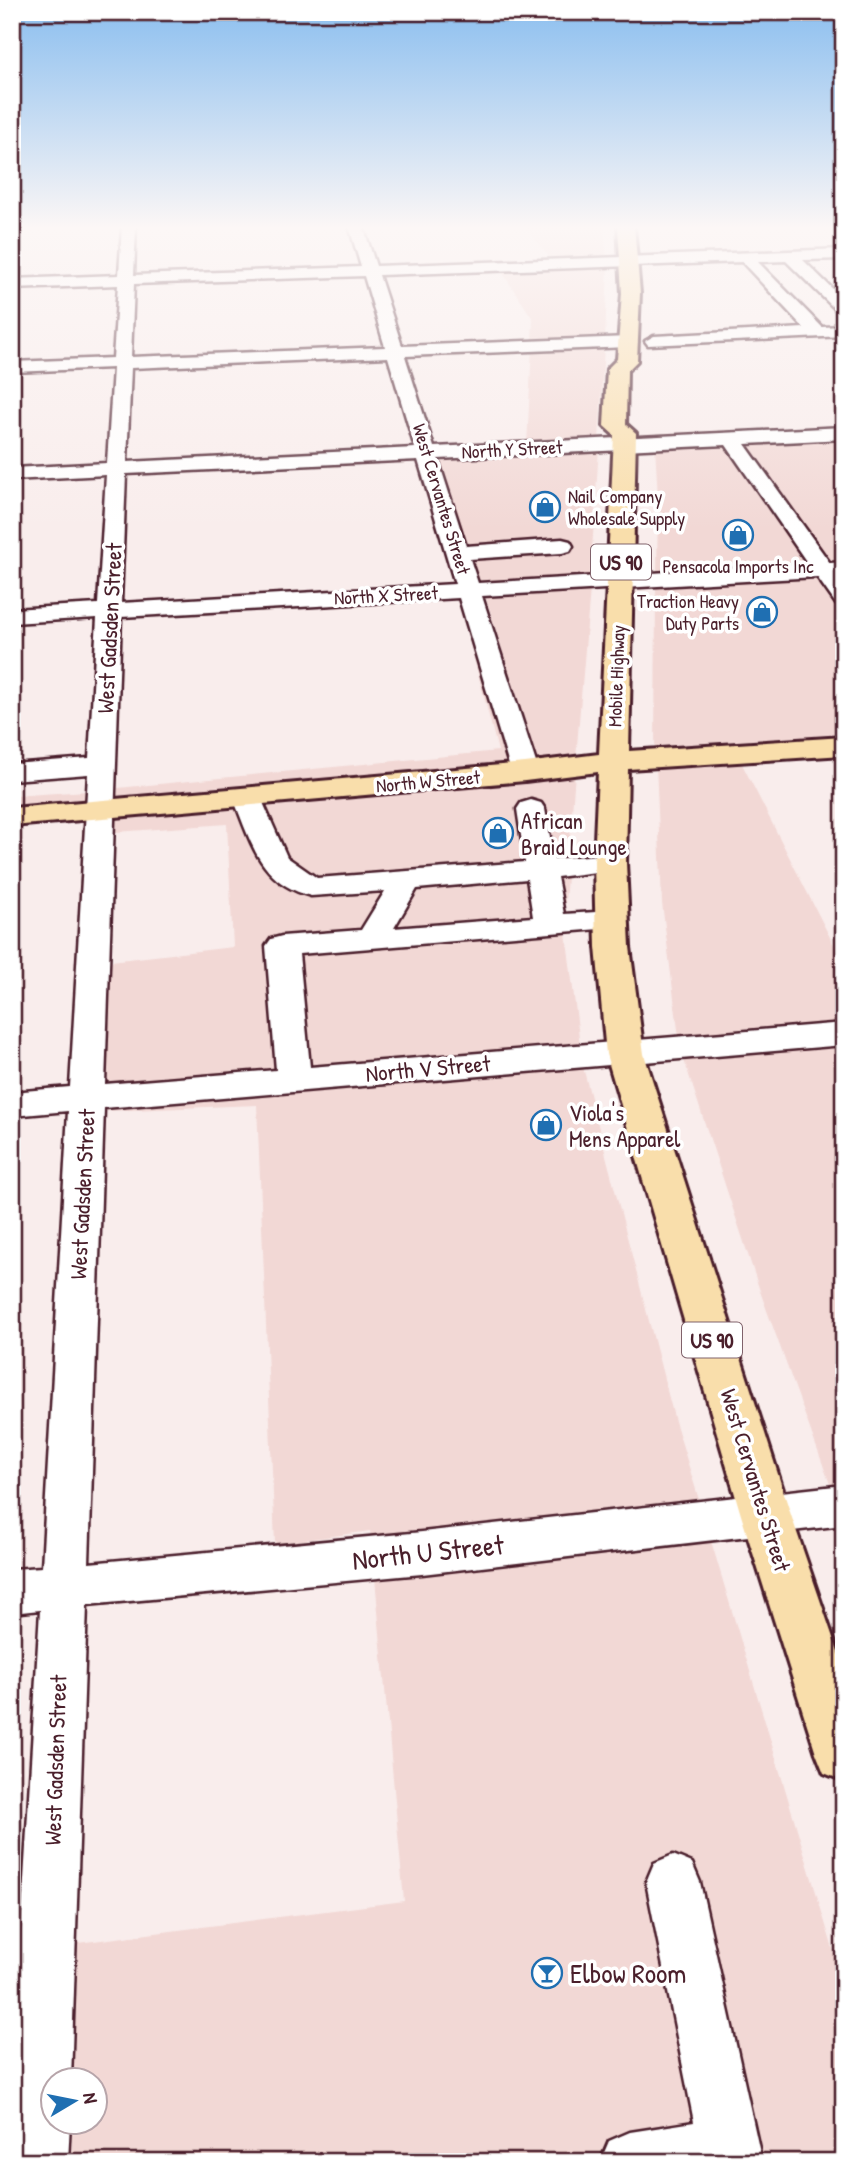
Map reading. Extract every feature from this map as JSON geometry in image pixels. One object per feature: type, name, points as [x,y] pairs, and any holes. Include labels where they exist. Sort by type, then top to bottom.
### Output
[{"type":"main road","name":"Mobile Highway","points":[[612,920],[610,863],[620,583],[635,370],[628,351],[628,327]]},
{"type":"main road","name":"North W Street","points":[[12,817],[247,798],[613,761],[844,746]]},
{"type":"main road","name":"West Cervantes Street","points":[[612,920],[625,1054],[766,1515],[844,1753]]},
{"type":"street","name":"West Gadsden Street","points":[[38,2162],[124,327]]},
{"type":"street","name":"West Cervantes Street","points":[[389,327],[525,772]]},
{"type":"street","points":[[813,327],[817,332]]},
{"type":"street","points":[[654,341],[844,331]]},
{"type":"street","points":[[12,367],[396,350],[628,351]]},
{"type":"street","points":[[826,416],[842,433]]},
{"type":"street","name":"North Y Street","points":[[12,474],[426,453],[631,426],[732,439],[842,433]]},
{"type":"street","points":[[732,439],[834,570],[844,599]]},
{"type":"street","points":[[458,552],[562,546]]},
{"type":"street","name":"North X Street","points":[[12,615],[834,570]]},
{"type":"street","points":[[12,772],[103,765]]},
{"type":"street","points":[[247,798],[274,862],[311,887],[610,863]]},
{"type":"street","points":[[531,809],[550,925]]},
{"type":"street","points":[[372,938],[407,881]]},
{"type":"street","points":[[311,887],[314,942]]},
{"type":"street","points":[[294,1079],[282,946],[612,920]]},
{"type":"street","name":"North V Street","points":[[12,1104],[844,1034]]},
{"type":"street","name":"North U Street","points":[[12,1591],[422,1553],[844,1505]]},
{"type":"street","points":[[630,2162],[730,2154],[673,1882]]},
{"type":"shaded area","points":[[533,327],[606,327],[605,340],[532,342]]},
{"type":"shaded area","points":[[604,346],[599,441],[527,445],[532,347]]},
{"type":"shaded area","points":[[844,437],[844,564],[833,565],[745,442]]},
{"type":"shaded area","points":[[724,443],[808,566],[657,576],[658,498],[655,446]]},
{"type":"shaded area","points":[[599,449],[590,579],[481,585],[438,456]]},
{"type":"shaded area","points":[[815,576],[844,618],[844,739],[655,751],[656,586]]},
{"type":"shaded area","points":[[590,589],[576,758],[537,763],[485,595]]},
{"type":"shaded area","points":[[458,596],[508,767],[117,802],[118,788],[498,751]]},
{"type":"shaded area","points":[[740,760],[844,965],[844,1023],[679,1038],[662,903],[656,765]]},
{"type":"shaded area","points":[[575,773],[564,916],[580,1045],[107,1085],[111,961],[233,947],[227,824],[116,832],[116,817]]},
{"type":"shaded area","points":[[87,791],[86,805],[12,810],[12,796]]},
{"type":"shaded area","points":[[844,1045],[844,1486],[831,1487],[761,1294],[684,1060]]},
{"type":"shaded area","points":[[583,1067],[675,1421],[700,1503],[371,1538],[370,1531],[275,1544],[257,1105],[106,1111],[105,1108]]},
{"type":"shaded area","points":[[711,1541],[844,1986],[844,2162],[71,2162],[72,2136],[108,2136],[108,2066],[73,2066],[78,1943],[404,1901],[375,1578]]},
{"type":"place","name":"Nail Company Wholesale Supply","points":[[545,507]]},
{"type":"place","name":"Pensacola Imports Inc","points":[[738,535]]},
{"type":"place","name":"Traction Heavy Duty Parts","points":[[762,612]]},
{"type":"place","name":"African Braid Lounge","points":[[498,833]]},
{"type":"place","name":"Viola's Mens Apparel","points":[[546,1125]]},
{"type":"place","name":"Elbow Room","points":[[547,1973]]}]
